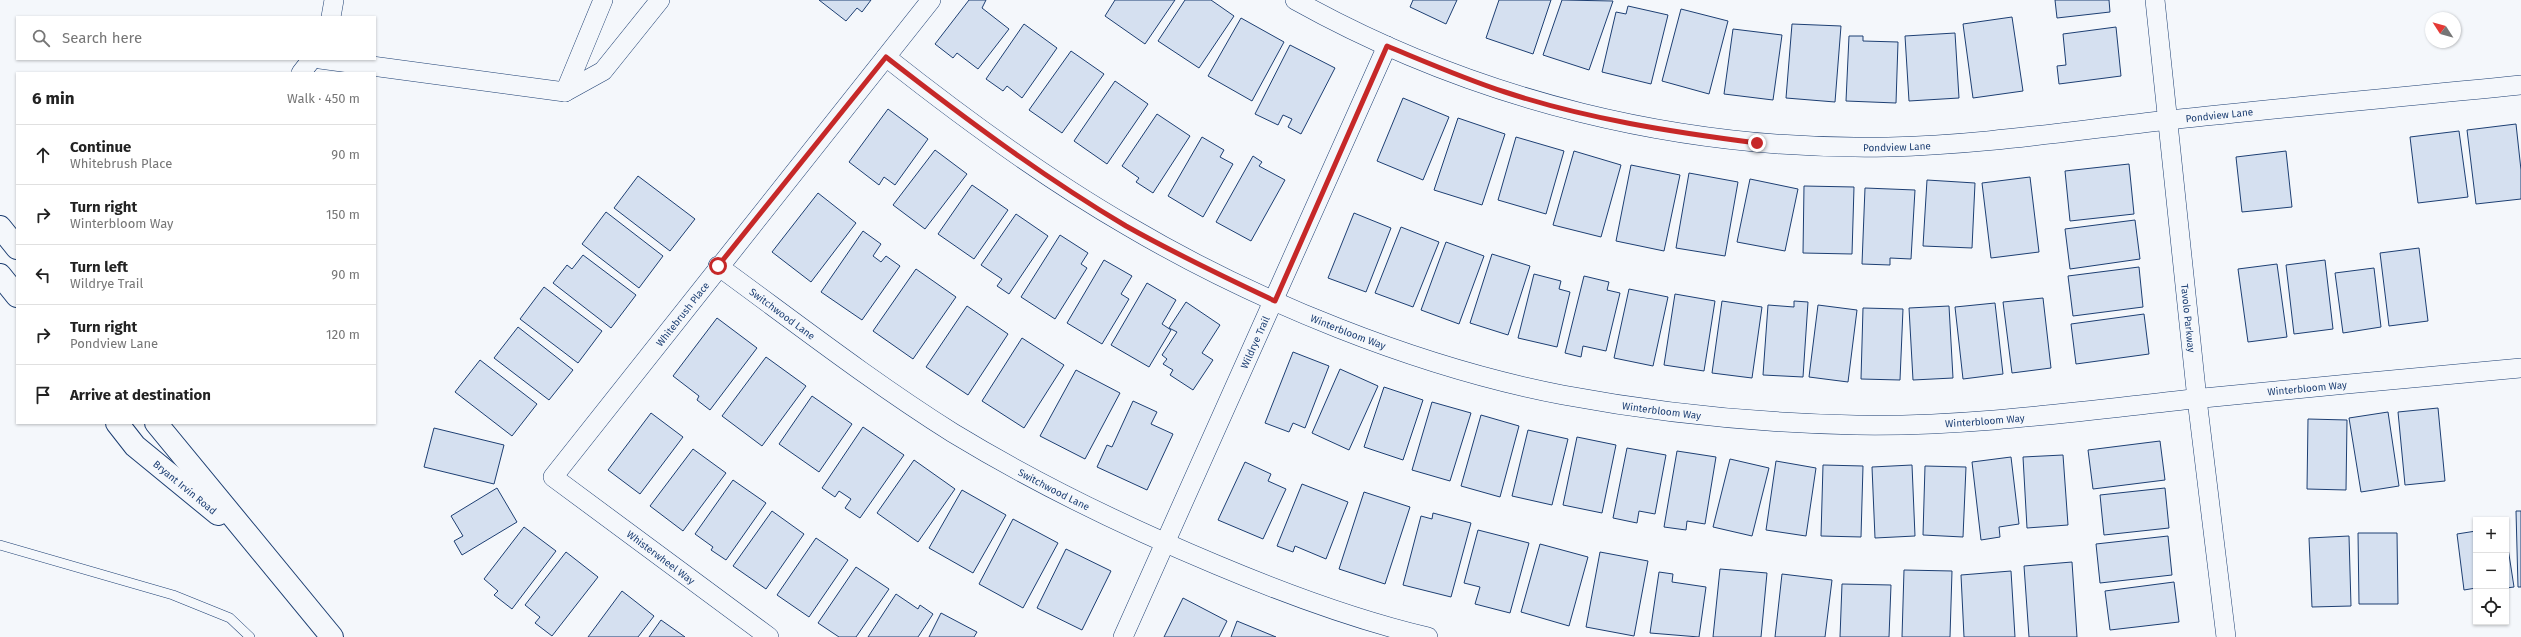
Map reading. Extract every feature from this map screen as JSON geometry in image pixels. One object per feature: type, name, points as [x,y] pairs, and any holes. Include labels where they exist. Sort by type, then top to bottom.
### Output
[{"type":"street","points":[[331,16],[334,0]]},
{"type":"street","points":[[565,92],[603,0]]},
{"type":"street","points":[[327,60],[565,92],[603,71],[660,0]]},
{"type":"street","name":"Whitebrush Place","points":[[553,477],[718,266],[931,0]]},
{"type":"street","name":"Pondview Lane","points":[[1295,0],[1387,46],[1506,93],[1630,125],[1757,143],[1828,147],[1966,143],[2168,120],[2521,85]]},
{"type":"street","name":"Tavolo Parkway","points":[[2155,0],[2197,399],[2226,637]]},
{"type":"street","name":"Wildrye Trail","points":[[1123,637],[1163,543],[1275,301],[1387,46]]},
{"type":"street","name":"Winterbloom Way","points":[[886,57],[985,132],[1062,186],[1183,257],[1275,301],[1387,346],[1471,372],[1561,395],[1767,421],[1857,425],[1964,423],[2521,368]]},
{"type":"street","points":[[302,72],[311,60]]},
{"type":"street","points":[[0,227],[16,247]]},
{"type":"street","name":"Switchwood Lane","points":[[718,266],[893,393],[953,432],[1031,478],[1163,543],[1300,600],[1428,637]]},
{"type":"street","points":[[0,275],[16,295]]},
{"type":"street","name":"Bryant Irvin Road","points":[[118,424],[135,446],[257,547]]},
{"type":"street","name":"Bryant Irvin Road","points":[[157,424],[332,637]]},
{"type":"street","name":"Whisterwheel Way","points":[[553,477],[769,637]]},
{"type":"lane","points":[[0,545],[173,595],[230,618],[250,637]]},
{"type":"building","points":[[819,0],[871,0],[862,12],[857,8],[846,21]]},
{"type":"building","points":[[969,0],[986,0],[982,8],[1009,29],[978,69],[957,53],[953,58],[935,44]]},
{"type":"building","points":[[1115,0],[1175,0],[1145,44],[1105,16]]},
{"type":"building","points":[[1185,0],[1211,0],[1234,16],[1199,68],[1158,41]]},
{"type":"building","points":[[1413,0],[1457,0],[1446,24],[1410,7]]},
{"type":"building","points":[[1499,0],[1551,0],[1533,54],[1486,38]]},
{"type":"building","points":[[1562,0],[1613,1],[1589,70],[1543,55]]},
{"type":"building","points":[[2055,0],[2109,0],[2110,12],[2057,18]]},
{"type":"building","points":[[1628,6],[1668,15],[1651,84],[1602,72],[1616,12],[1626,14]]},
{"type":"building","points":[[1681,9],[1728,21],[1709,94],[1662,81]]},
{"type":"building","points":[[2012,17],[2023,91],[1973,98],[1963,24]]},
{"type":"building","points":[[1241,18],[1284,42],[1252,101],[1208,76]]},
{"type":"building","points":[[1024,24],[1057,48],[1022,98],[1007,86],[1003,91],[986,79]]},
{"type":"building","points":[[1792,24],[1841,26],[1835,102],[1786,98]]},
{"type":"building","points":[[2116,27],[2121,76],[2059,84],[2057,66],[2066,65],[2063,34]]},
{"type":"building","points":[[1733,29],[1782,35],[1773,100],[1724,94]]},
{"type":"building","points":[[1955,33],[1959,98],[1909,101],[1905,36]]},
{"type":"building","points":[[1849,36],[1863,36],[1863,41],[1898,42],[1896,103],[1846,101]]},
{"type":"building","points":[[1290,45],[1335,68],[1301,134],[1288,127],[1292,119],[1283,115],[1278,125],[1255,114]]},
{"type":"building","points":[[1071,51],[1104,74],[1062,133],[1029,110]]},
{"type":"building","points":[[1115,81],[1148,104],[1107,164],[1074,141]]},
{"type":"building","points":[[1403,98],[1449,117],[1423,180],[1377,161]]},
{"type":"building","points":[[888,109],[928,139],[895,185],[884,177],[879,185],[849,162]]},
{"type":"building","points":[[1157,114],[1190,136],[1153,193],[1136,182],[1139,178],[1122,166]]},
{"type":"building","points":[[1458,118],[1505,134],[1482,205],[1434,190]]},
{"type":"building","points":[[2516,124],[2521,170],[2521,199],[2476,204],[2467,130]]},
{"type":"building","points":[[2459,131],[2468,197],[2418,203],[2410,137]]},
{"type":"building","points":[[1202,137],[1224,150],[1220,157],[1233,164],[1203,217],[1168,196]]},
{"type":"building","points":[[1516,137],[1564,151],[1546,214],[1498,200]]},
{"type":"building","points":[[935,150],[967,174],[925,229],[893,205]]},
{"type":"building","points":[[1574,151],[1621,165],[1601,237],[1553,225]]},
{"type":"building","points":[[2286,151],[2292,207],[2242,212],[2236,157]]},
{"type":"building","points":[[1253,156],[1262,162],[1259,166],[1285,180],[1251,241],[1216,222]]},
{"type":"building","points":[[2129,164],[2134,214],[2070,221],[2065,171]]},
{"type":"building","points":[[1631,165],[1680,175],[1664,251],[1616,241]]},
{"type":"building","points":[[1689,173],[1738,182],[1725,256],[1676,248]]},
{"type":"building","points":[[638,176],[695,219],[670,251],[614,208]]},
{"type":"building","points":[[2030,177],[2039,252],[1991,258],[1982,183]]},
{"type":"building","points":[[1750,179],[1798,189],[1785,251],[1737,242]]},
{"type":"building","points":[[1927,180],[1975,183],[1972,248],[1923,246]]},
{"type":"building","points":[[972,185],[1008,210],[974,259],[938,234]]},
{"type":"building","points":[[1804,186],[1854,187],[1852,254],[1803,253]]},
{"type":"building","points":[[1865,188],[1915,190],[1911,259],[1890,258],[1890,265],[1862,264]]},
{"type":"building","points":[[818,193],[856,223],[811,282],[772,252]]},
{"type":"building","points":[[606,212],[663,256],[639,288],[582,244]]},
{"type":"building","points":[[1354,213],[1391,228],[1366,292],[1328,278]]},
{"type":"building","points":[[1016,214],[1048,236],[1009,294],[997,286],[1002,279],[981,265]]},
{"type":"building","points":[[2135,220],[2140,259],[2070,269],[2065,229]]},
{"type":"building","points":[[1401,227],[1439,242],[1413,307],[1375,293]]},
{"type":"building","points":[[863,231],[881,244],[873,256],[881,262],[886,256],[900,266],[862,320],[821,292]]},
{"type":"building","points":[[1060,235],[1088,253],[1081,264],[1087,268],[1055,319],[1021,297]]},
{"type":"building","points":[[1446,242],[1484,256],[1459,324],[1421,310]]},
{"type":"building","points":[[2419,248],[2428,321],[2389,326],[2380,253]]},
{"type":"building","points":[[1492,254],[1530,266],[1508,335],[1470,323]]},
{"type":"building","points":[[583,255],[636,295],[611,328],[553,283],[567,265],[572,269]]},
{"type":"building","points":[[1104,260],[1132,276],[1121,294],[1129,299],[1102,344],[1067,323]]},
{"type":"building","points":[[2325,260],[2333,329],[2294,334],[2286,265]]},
{"type":"building","points":[[2277,264],[2287,337],[2248,342],[2238,269]]},
{"type":"building","points":[[2139,267],[2143,307],[2073,316],[2068,276]]},
{"type":"building","points":[[2374,268],[2381,327],[2343,333],[2335,273]]},
{"type":"building","points":[[916,269],[956,297],[913,359],[873,331]]},
{"type":"building","points":[[1534,274],[1561,281],[1559,289],[1570,292],[1557,347],[1518,338]]},
{"type":"building","points":[[1584,276],[1609,282],[1607,290],[1620,293],[1606,351],[1583,346],[1581,357],[1565,353]]},
{"type":"building","points":[[1147,283],[1176,300],[1162,324],[1171,330],[1149,367],[1111,345]]},
{"type":"building","points":[[544,287],[602,331],[578,363],[520,319]]},
{"type":"building","points":[[1629,289],[1668,297],[1653,366],[1614,358]]},
{"type":"building","points":[[1675,294],[1715,301],[1704,371],[1664,365]]},
{"type":"building","points":[[2043,298],[2051,368],[2012,373],[2003,302]]},
{"type":"building","points":[[1722,301],[1762,307],[1752,378],[1712,373]]},
{"type":"building","points":[[1794,301],[1808,302],[1803,377],[1763,375],[1768,305],[1794,307]]},
{"type":"building","points":[[1186,302],[1220,325],[1202,353],[1213,360],[1193,390],[1170,375],[1173,370],[1163,364],[1167,359],[1162,355],[1177,332],[1169,328]]},
{"type":"building","points":[[1995,303],[2003,374],[1963,379],[1955,307]]},
{"type":"building","points":[[1818,305],[1857,310],[1848,382],[1809,377]]},
{"type":"building","points":[[967,306],[1008,334],[968,395],[926,367]]},
{"type":"building","points":[[1949,306],[1953,378],[1913,380],[1909,308]]},
{"type":"building","points":[[1863,308],[1903,309],[1900,380],[1861,379]]},
{"type":"building","points":[[2144,314],[2149,354],[2076,364],[2071,324]]},
{"type":"building","points":[[717,318],[757,348],[710,410],[697,400],[699,396],[673,376]]},
{"type":"building","points":[[518,327],[573,370],[549,400],[494,358]]},
{"type":"building","points":[[1022,338],[1064,365],[1024,428],[982,401]]},
{"type":"building","points":[[1293,352],[1329,366],[1305,428],[1293,423],[1289,432],[1265,423]]},
{"type":"building","points":[[766,357],[806,386],[762,446],[722,416]]},
{"type":"building","points":[[480,360],[537,404],[512,436],[455,392]]},
{"type":"building","points":[[1340,369],[1378,386],[1349,450],[1312,433]]},
{"type":"building","points":[[1076,370],[1120,393],[1085,459],[1040,436]]},
{"type":"building","points":[[1384,387],[1423,400],[1403,460],[1364,447]]},
{"type":"building","points":[[812,396],[852,424],[819,472],[779,444]]},
{"type":"building","points":[[1133,401],[1157,412],[1151,424],[1173,434],[1147,490],[1097,467],[1107,445],[1112,447]]},
{"type":"building","points":[[1432,402],[1471,413],[1450,481],[1412,470]]},
{"type":"building","points":[[2438,408],[2445,481],[2405,485],[2398,412]]},
{"type":"building","points":[[2388,412],[2399,486],[2361,492],[2349,418]]},
{"type":"building","points":[[651,413],[683,437],[640,494],[608,470]]},
{"type":"building","points":[[1481,415],[1519,426],[1500,497],[1461,486]]},
{"type":"building","points":[[2308,419],[2347,420],[2346,490],[2307,489]]},
{"type":"building","points":[[863,427],[904,455],[860,518],[845,508],[851,499],[839,491],[835,497],[822,488]]},
{"type":"building","points":[[434,428],[504,445],[494,484],[424,467]]},
{"type":"building","points":[[1528,430],[1568,439],[1552,505],[1512,496]]},
{"type":"building","points":[[1577,437],[1616,445],[1602,513],[1563,505]]},
{"type":"building","points":[[2160,441],[2165,480],[2093,489],[2088,450]]},
{"type":"building","points":[[1627,448],[1666,455],[1655,514],[1639,511],[1637,523],[1613,518]]},
{"type":"building","points":[[693,449],[726,473],[683,531],[650,506]]},
{"type":"building","points":[[1677,451],[1716,457],[1705,524],[1687,521],[1686,530],[1664,527]]},
{"type":"building","points":[[2063,455],[2068,525],[2027,528],[2023,457]]},
{"type":"building","points":[[2011,457],[2019,524],[1999,527],[2000,537],[1981,540],[1972,462]]},
{"type":"building","points":[[1730,459],[1769,468],[1752,536],[1713,527]]},
{"type":"building","points":[[914,460],[955,489],[918,542],[877,513]]},
{"type":"building","points":[[1776,461],[1816,468],[1806,536],[1766,530]]},
{"type":"building","points":[[1245,462],[1271,474],[1268,481],[1286,489],[1263,539],[1218,520]]},
{"type":"building","points":[[1823,465],[1863,466],[1861,537],[1821,536]]},
{"type":"building","points":[[1912,465],[1915,536],[1875,538],[1872,467]]},
{"type":"building","points":[[1925,466],[1966,467],[1963,537],[1923,535]]},
{"type":"building","points":[[733,480],[766,503],[726,560],[711,550],[713,547],[695,534]]},
{"type":"building","points":[[1302,484],[1348,502],[1326,559],[1295,546],[1293,552],[1277,546]]},
{"type":"building","points":[[497,488],[517,522],[462,555],[454,541],[463,536],[451,516]]},
{"type":"building","points":[[2165,488],[2169,528],[2104,535],[2100,495]]},
{"type":"building","points":[[962,490],[1006,515],[973,573],[929,548]]},
{"type":"building","points":[[1364,492],[1410,507],[1385,584],[1339,569]]},
{"type":"building","points":[[772,511],[804,534],[766,589],[733,566]]},
{"type":"building","points":[[2516,511],[2521,511],[2521,587],[2518,587]]},
{"type":"building","points":[[1433,513],[1471,523],[1451,597],[1403,585],[1421,516],[1432,519]]},
{"type":"building","points":[[1013,519],[1058,543],[1023,608],[979,584]]},
{"type":"building","points":[[524,527],[556,551],[512,609],[494,595],[498,591],[484,579]]},
{"type":"building","points":[[1478,530],[1529,543],[1510,613],[1475,604],[1480,587],[1464,583]]},
{"type":"building","points":[[2473,531],[2473,588],[2464,590],[2457,534]]},
{"type":"building","points":[[2358,533],[2397,533],[2398,604],[2359,604]]},
{"type":"building","points":[[2168,536],[2172,575],[2100,583],[2096,544]]},
{"type":"building","points":[[2349,536],[2351,606],[2312,607],[2309,538]]},
{"type":"building","points":[[816,538],[848,560],[809,617],[777,595]]},
{"type":"building","points":[[1540,544],[1588,557],[1569,626],[1521,612]]},
{"type":"building","points":[[1066,549],[1111,571],[1082,630],[1037,608]]},
{"type":"building","points":[[566,552],[598,577],[552,636],[535,623],[540,617],[525,605]]},
{"type":"building","points":[[1600,552],[1648,561],[1634,636],[1586,627]]},
{"type":"building","points":[[2509,554],[2514,587],[2509,588]]},
{"type":"building","points":[[2072,562],[2077,637],[2029,637],[2024,566]]},
{"type":"building","points":[[856,567],[889,589],[856,637],[839,637],[818,623]]},
{"type":"building","points":[[1720,569],[1767,573],[1761,637],[1713,637]]},
{"type":"building","points":[[1904,570],[1952,571],[1950,637],[1902,637]]},
{"type":"building","points":[[2011,571],[2015,637],[1964,637],[1961,575]]},
{"type":"building","points":[[1659,572],[1673,574],[1672,582],[1706,587],[1699,637],[1650,633]]},
{"type":"building","points":[[1782,574],[1832,580],[1825,637],[1775,637]]},
{"type":"building","points":[[2174,582],[2179,622],[2110,630],[2105,591]]},
{"type":"building","points":[[1842,584],[1891,585],[1889,637],[1840,637]]},
{"type":"building","points":[[622,591],[654,616],[638,637],[588,637]]},
{"type":"building","points":[[896,594],[918,609],[920,605],[933,614],[918,637],[868,637]]},
{"type":"building","points":[[1183,598],[1227,621],[1219,637],[1164,637]]},
{"type":"building","points":[[941,613],[977,632],[974,637],[929,637]]},
{"type":"building","points":[[661,620],[685,637],[649,637]]},
{"type":"building","points":[[1237,621],[1276,637],[1231,637]]},
{"type":"route","points":[[718,266],[886,57],[985,132],[1062,186],[1126,225],[1183,257],[1275,301],[1387,46],[1454,74],[1506,93],[1564,109],[1630,125],[1690,135],[1757,143]]}]
